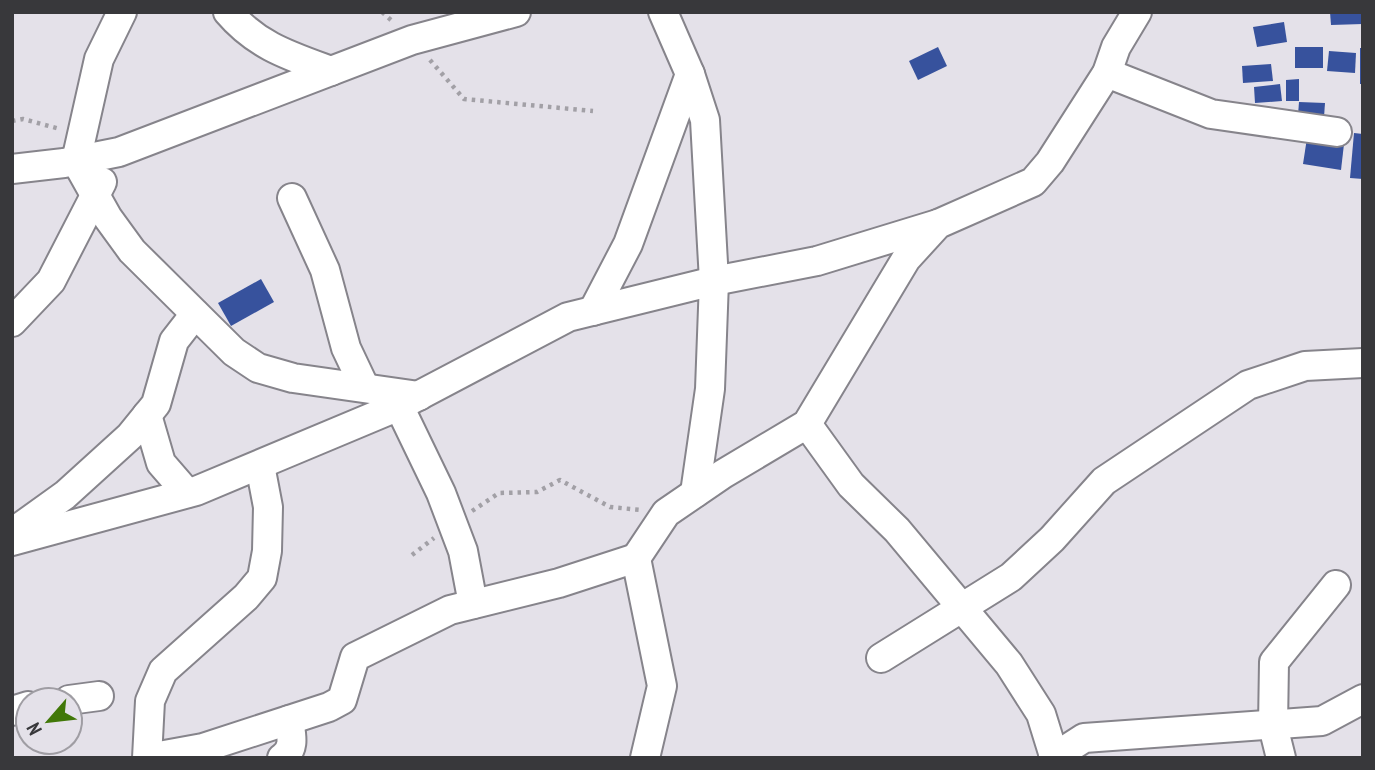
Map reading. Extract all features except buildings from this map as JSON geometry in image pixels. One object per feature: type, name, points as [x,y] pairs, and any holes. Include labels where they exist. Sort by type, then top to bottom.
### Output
[{"type":"street","points":[[122,12],[99,60],[76,161],[132,251],[234,352],[258,368],[293,378],[364,386],[409,401]]},
{"type":"street","points":[[228,12],[243,30],[271,50],[331,71]]},
{"type":"street","points":[[12,169],[76,161],[119,152],[412,40],[516,12]]},
{"type":"street","points":[[663,12],[690,74],[705,120],[714,281],[710,388],[695,494]]},
{"type":"street","points":[[12,541],[187,494],[260,465],[409,401],[568,317],[714,281],[817,261],[938,224],[1033,182],[1050,162],[1107,73],[1116,47],[1137,12]]},
{"type":"street","points":[[1107,73],[1211,114],[1337,132]]},
{"type":"street","points":[[593,311],[628,244],[690,74]]},
{"type":"street","points":[[12,321],[51,281],[119,152]]},
{"type":"street","points":[[292,198],[325,270],[346,348],[364,386]]},
{"type":"street","points":[[260,465],[268,507],[267,551],[262,578],[246,597],[163,671],[150,701],[148,758],[203,748],[342,700],[355,657],[401,631],[450,610],[559,583],[636,558],[666,513],[807,424],[906,259],[938,224]]},
{"type":"street","points":[[12,533],[65,495],[130,436],[156,404],[174,341],[195,314]]},
{"type":"street","points":[[881,658],[1011,576],[1052,540],[1104,481],[1248,386],[1305,366],[1363,363]]},
{"type":"street","points":[[409,401],[463,551],[473,604]]},
{"type":"street","points":[[147,415],[161,463],[187,494]]},
{"type":"street","points":[[807,424],[851,485],[897,530],[1009,664],[1041,714],[1053,757],[1084,738],[1322,721],[1363,699]]},
{"type":"street","points":[[636,558],[662,686],[645,758]]},
{"type":"street","points":[[1281,758],[1273,726],[1274,662],[1336,586]]},
{"type":"street","points":[[84,698],[99,696]]},
{"type":"street","points":[[282,758],[289,753],[292,742],[289,720]]},
{"type":"path","points":[[382,12],[412,40],[464,99],[593,111]]},
{"type":"path","points":[[412,555],[453,523],[499,493],[537,492],[560,480],[610,507],[666,513]]}]
